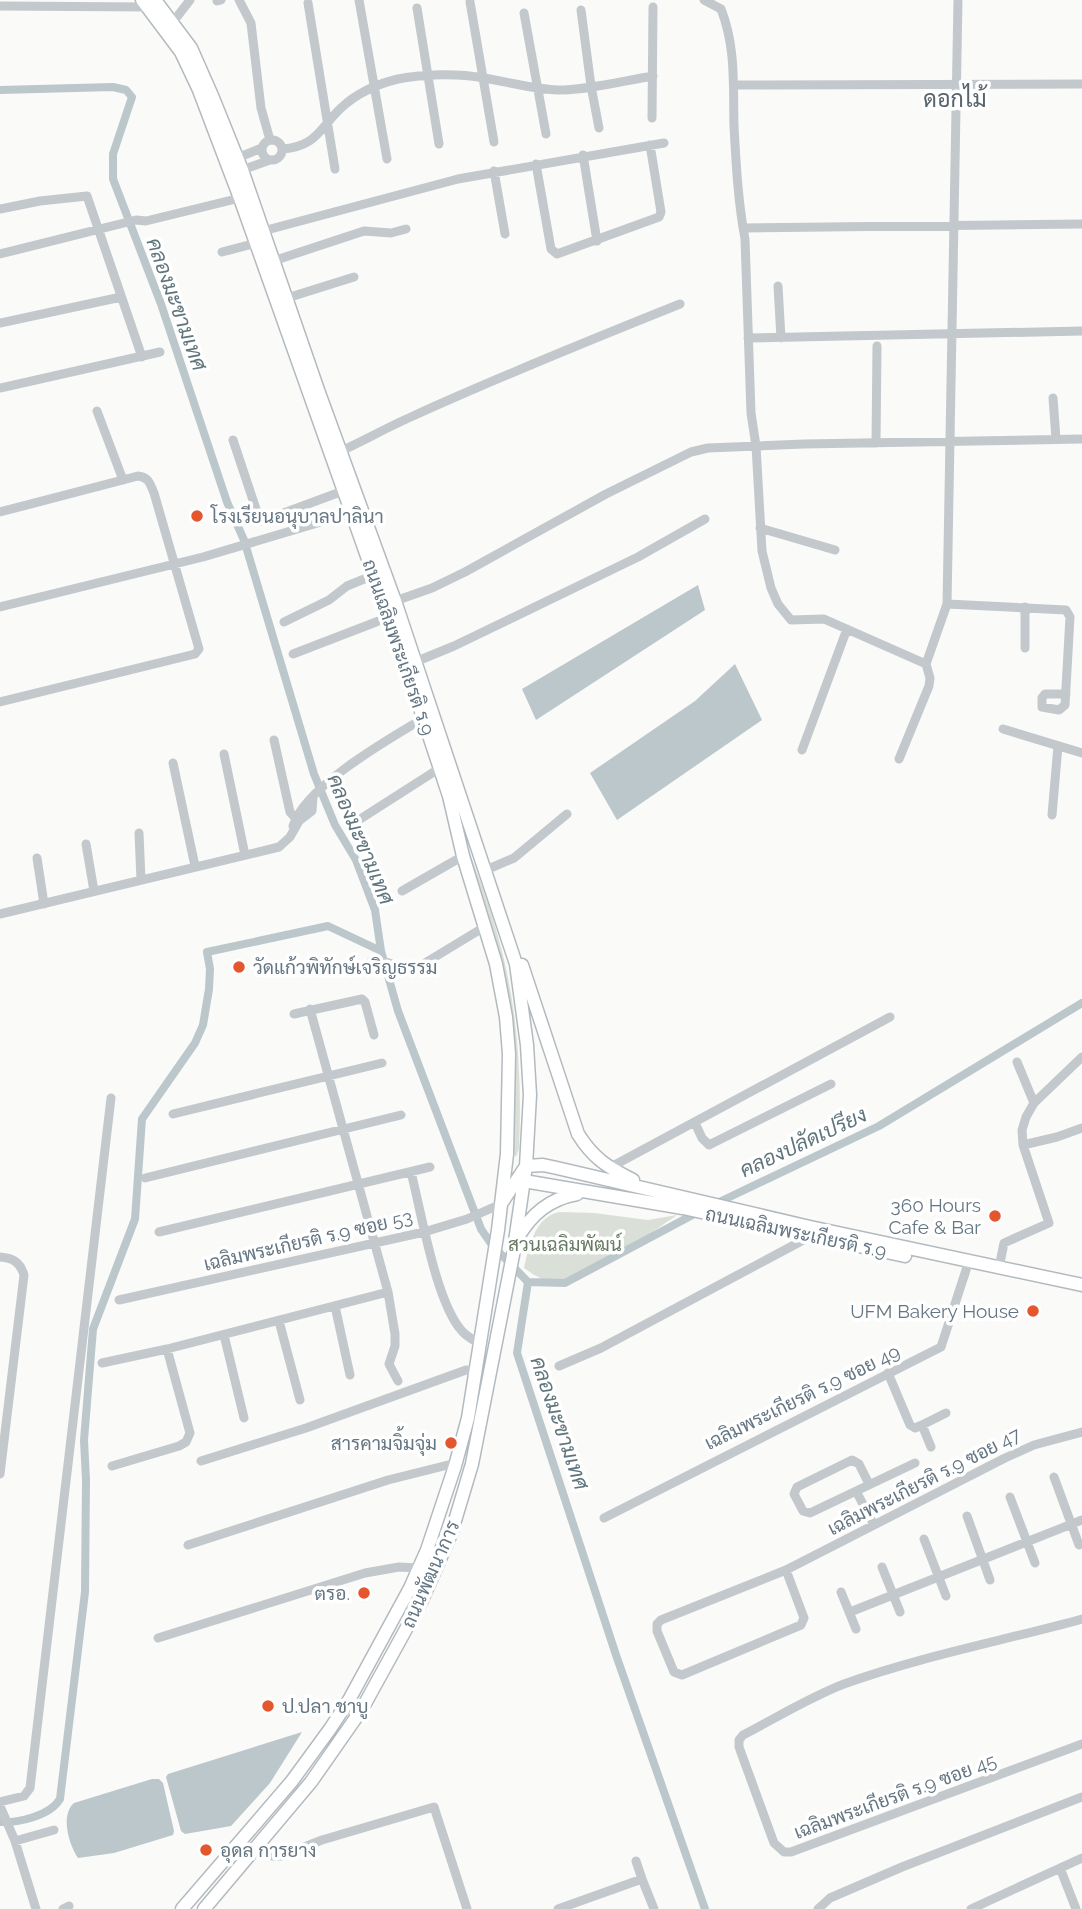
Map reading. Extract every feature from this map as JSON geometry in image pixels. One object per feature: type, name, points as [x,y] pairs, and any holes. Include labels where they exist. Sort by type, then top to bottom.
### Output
[{"type":"main road","name":"ถนนเฉลิมพระเกียรติ ร.9","points":[[148,2],[173,22],[202,69],[234,166],[240,198],[343,491],[374,575],[415,662],[507,932],[516,964],[527,1045],[530,1095],[523,1174]]},
{"type":"main road","name":"ถนนเฉลิมพระเกียรติ ร.9","points":[[148,2],[190,67],[263,230],[341,451],[440,768],[463,856],[486,926],[506,1017],[509,1103],[501,1205]]},
{"type":"main road","points":[[507,932],[520,958],[543,1023],[578,1134],[588,1151],[609,1168],[649,1188]]},
{"type":"main road","points":[[501,1205],[523,1174],[507,1154]]},
{"type":"main road","name":"ถนนเฉลิมพระเกียรติ ร.9","points":[[523,1174],[543,1165],[649,1188],[809,1237],[967,1267],[1082,1293]]},
{"type":"main road","name":"ถนนเฉลิมพระเกียรติ ร.9","points":[[523,1174],[584,1193],[733,1214],[1082,1285]]},
{"type":"main road","name":"ถนนพัฒนาการ","points":[[204,1909],[312,1782],[362,1709],[422,1600],[451,1534],[472,1464],[514,1249],[523,1174]]},
{"type":"main road","points":[[514,1249],[536,1212],[562,1197],[584,1193]]},
{"type":"main road","name":"ถนนพัฒนาการ","points":[[182,1909],[292,1781],[330,1729],[349,1700],[428,1550],[468,1419],[501,1205]]},
{"type":"street","points":[[173,22],[190,0]]},
{"type":"street","points":[[239,0],[251,23],[261,108],[271,140]]},
{"type":"street","points":[[359,0],[387,159]]},
{"type":"street","points":[[704,0],[721,9],[733,52],[751,413],[756,446],[762,551],[771,588],[784,613],[791,620],[824,619],[926,664]]},
{"type":"street","points":[[899,759],[929,685],[926,664],[947,604],[958,0]]},
{"type":"street","points":[[0,6],[148,2]]},
{"type":"street","points":[[308,2],[335,169]]},
{"type":"street","points":[[470,2],[494,142]]},
{"type":"street","points":[[652,118],[653,7]]},
{"type":"street","points":[[418,8],[439,144]]},
{"type":"street","points":[[581,10],[599,128]]},
{"type":"street","points":[[524,13],[546,134]]},
{"type":"street","points":[[282,149],[299,147],[314,139],[341,108],[357,95],[399,79],[428,76],[482,77],[556,90],[653,76]]},
{"type":"street","points":[[734,86],[1082,84]]},
{"type":"street","points":[[234,166],[271,140]]},
{"type":"street","points":[[234,166],[281,156],[282,149],[278,142],[271,140]]},
{"type":"street","points":[[263,230],[494,171],[664,143]]},
{"type":"street","points":[[536,164],[552,252],[557,254],[659,217],[661,212],[650,145]]},
{"type":"street","points":[[262,148],[263,156],[270,160]]},
{"type":"street","points":[[583,156],[597,241]]},
{"type":"street","points":[[494,171],[505,234]]},
{"type":"street","points":[[0,209],[86,196],[142,357]]},
{"type":"street","points":[[0,254],[136,220],[146,221],[240,198]]},
{"type":"street","points":[[743,228],[1082,224]]},
{"type":"street","points":[[273,261],[364,231],[391,233],[406,229]]},
{"type":"street","points":[[222,252],[256,243]]},
{"type":"street","points":[[286,298],[354,277]]},
{"type":"street","points":[[778,286],[781,338]]},
{"type":"street","points":[[0,323],[121,297]]},
{"type":"street","points":[[341,451],[515,370],[680,304]]},
{"type":"street","points":[[748,338],[1082,331]]},
{"type":"street","points":[[876,443],[877,346]]},
{"type":"street","points":[[0,388],[160,352]]},
{"type":"street","points":[[1053,398],[1056,439]]},
{"type":"street","points":[[97,411],[124,480]]},
{"type":"street","points":[[293,654],[465,572],[677,457],[708,448],[1082,439]]},
{"type":"street","points":[[233,440],[262,521],[343,491]]},
{"type":"street","points":[[0,512],[138,476],[145,477],[149,481],[199,649],[195,654],[0,702]]},
{"type":"street","points":[[0,607],[255,543],[351,513]]},
{"type":"street","points":[[415,662],[454,646],[638,557],[705,519]]},
{"type":"street","points":[[760,528],[835,550]]},
{"type":"street","points":[[284,622],[328,600],[347,586],[374,575]]},
{"type":"street","points":[[947,604],[1063,608],[1069,612],[1066,694]]},
{"type":"street","points":[[1025,607],[1025,648]]},
{"type":"street","points":[[802,750],[847,629]]},
{"type":"street","points":[[0,914],[279,847],[290,837],[303,805],[357,760],[424,718]]},
{"type":"street","points":[[1003,729],[1082,753]]},
{"type":"street","points":[[274,740],[290,812],[297,820]]},
{"type":"street","points":[[1052,816],[1058,746]]},
{"type":"street","points":[[224,754],[245,855]]},
{"type":"street","points":[[173,762],[195,866]]},
{"type":"street","points":[[354,823],[440,768]]},
{"type":"street","points":[[486,870],[513,858],[567,814]]},
{"type":"street","points":[[139,833],[141,880]]},
{"type":"street","points":[[86,844],[94,891]]},
{"type":"street","points":[[402,891],[463,856]]},
{"type":"street","points":[[37,858],[44,904]]},
{"type":"street","points":[[372,960],[415,969],[486,926]]},
{"type":"street","points":[[294,1014],[362,999],[374,1035]]},
{"type":"street","points":[[310,1009],[388,1292],[395,1334],[395,1346],[389,1364],[398,1381]]},
{"type":"street","points":[[609,1168],[890,1017]]},
{"type":"street","points":[[999,1268],[1004,1243],[1049,1223],[1023,1145],[1024,1122],[1034,1103],[1082,1057]]},
{"type":"street","points":[[1017,1062],[1034,1103]]},
{"type":"street","points":[[173,1114],[382,1063]]},
{"type":"street","points":[[695,1123],[709,1146],[831,1084]]},
{"type":"street","points":[[36,1909],[0,1804],[24,1796],[30,1788],[111,1098]]},
{"type":"street","points":[[145,1178],[401,1115]]},
{"type":"street","points":[[1023,1145],[1082,1128]]},
{"type":"street","points":[[159,1232],[430,1167]]},
{"type":"street","points":[[411,1172],[424,1232],[445,1299],[461,1330],[480,1344]]},
{"type":"street","name":"เฉลิมพระเกียรติ ร.9 ซอย 53","points":[[120,1300],[424,1232],[483,1214],[501,1205]]},
{"type":"street","points":[[559,1366],[601,1348],[809,1237]]},
{"type":"street","points":[[0,1257],[12,1258],[22,1267],[24,1275],[0,1474]]},
{"type":"street","name":"เฉลิมพระเกียรติ ร.9 ซอย 49","points":[[604,1518],[942,1347],[967,1267]]},
{"type":"street","points":[[102,1363],[224,1335],[388,1292]]},
{"type":"street","points":[[335,1306],[350,1375]]},
{"type":"street","points":[[279,1321],[300,1400]]},
{"type":"street","points":[[224,1335],[244,1418]]},
{"type":"street","points":[[112,1466],[178,1446],[189,1438],[190,1433],[167,1349]]},
{"type":"street","points":[[201,1461],[466,1370],[475,1371]]},
{"type":"street","points":[[888,1373],[910,1425],[915,1428],[946,1413]]},
{"type":"street","points":[[922,1425],[932,1447]]},
{"type":"street","name":"เฉลิมพระเกียรติ ร.9 ซอย 47","points":[[786,1570],[804,1618],[802,1625],[682,1675],[674,1672],[657,1631],[657,1624],[661,1620],[786,1570],[1024,1449],[1082,1432]]},
{"type":"street","points":[[869,1484],[859,1464],[852,1461],[797,1487],[794,1493],[806,1513],[915,1463]]},
{"type":"street","points":[[188,1545],[388,1480],[448,1465],[455,1466]]},
{"type":"street","points":[[1054,1477],[1079,1545]]},
{"type":"street","points":[[856,1491],[874,1525]]},
{"type":"street","points":[[1010,1497],[1035,1563]]},
{"type":"street","points":[[967,1516],[990,1580]]},
{"type":"street","points":[[850,1612],[1082,1520]]},
{"type":"street","points":[[924,1538],[946,1596]]},
{"type":"street","points":[[158,1638],[365,1573],[399,1567],[419,1568]]},
{"type":"street","points":[[882,1567],[900,1612]]},
{"type":"street","points":[[841,1592],[856,1629]]},
{"type":"street","name":"เฉลิมพระเกียรติ ร.9 ซอย 45","points":[[1082,1619],[920,1659],[840,1686],[743,1735],[739,1740],[739,1747],[774,1843],[779,1850],[790,1852],[1082,1744]]},
{"type":"street","points":[[818,1909],[830,1899],[902,1867],[1082,1797]]},
{"type":"street","points":[[259,1846],[272,1856],[289,1854],[322,1840],[434,1807],[467,1909]]},
{"type":"street","points":[[15,1842],[54,1830]]},
{"type":"street","points":[[971,1909],[1082,1858]]},
{"type":"street","points":[[636,1861],[654,1909]]},
{"type":"street","points":[[1060,1868],[1076,1909]]},
{"type":"street","points":[[558,1909],[642,1879]]},
{"type":"green space","points":[[465,845],[492,917],[511,991],[520,1096],[519,1149],[516,1157],[513,1152],[514,1072]]},
{"type":"green space","name":"สวนเฉลิมพัฒน์","points":[[559,1212],[594,1213],[648,1220],[677,1215],[602,1263],[571,1277],[549,1281],[524,1268],[531,1242],[539,1226],[551,1215]]},
{"type":"shaded area","points":[[698,585],[705,610],[536,720],[522,689]]},
{"type":"shaded area","points":[[735,664],[762,720],[617,820],[590,773],[695,701]]},
{"type":"shaded area","points":[[302,1732],[270,1783],[231,1826],[185,1834],[181,1831],[166,1777],[168,1774]]},
{"type":"shaded area","points":[[159,1779],[163,1783],[173,1835],[114,1853],[78,1858],[67,1830],[67,1815],[74,1803]]},
{"type":"waterway","name":"คลองมะขามเทศ","points":[[0,90],[113,87],[126,90],[132,97],[113,154],[113,179],[161,304],[227,502],[244,540],[314,774],[335,825],[356,860],[375,910],[381,951],[398,1011],[481,1229],[492,1245],[528,1282]]},
{"type":"waterway","points":[[0,1822],[41,1814],[60,1799],[85,1592],[84,1440],[93,1329],[135,1219],[142,1119],[195,1043],[203,1025],[209,989],[207,952],[328,926],[381,951]]},
{"type":"waterway","name":"คลองปลัดเปรียง","points":[[715,1204],[879,1126],[1082,1003]]},
{"type":"waterway","name":"คลองปลัดเปรียง","points":[[528,1282],[565,1283],[700,1211]]},
{"type":"waterway","name":"คลองมะขามเทศ","points":[[528,1282],[517,1353],[616,1655],[705,1909]]},
{"type":"place","name":"โรงเรียนอนุบาลปาลินา","points":[[197,516]]},
{"type":"place","name":"วัดแก้วพิทักษ์เจริญธรรม","points":[[239,967]]},
{"type":"place","name":"360 Hours Cafe & Bar","points":[[995,1216]]},
{"type":"place","name":"UFM Bakery House","points":[[1033,1311]]},
{"type":"place","name":"สารคามจิ้มจุ่ม","points":[[451,1443]]},
{"type":"place","name":"ตรอ.","points":[[364,1593]]},
{"type":"place","name":"ป.ปลา ชาบู","points":[[268,1706]]},
{"type":"place","name":"อุดล การยาง","points":[[206,1850]]},
{"type":"district","name":"ดอกไม้","points":[[955,98]]}]
